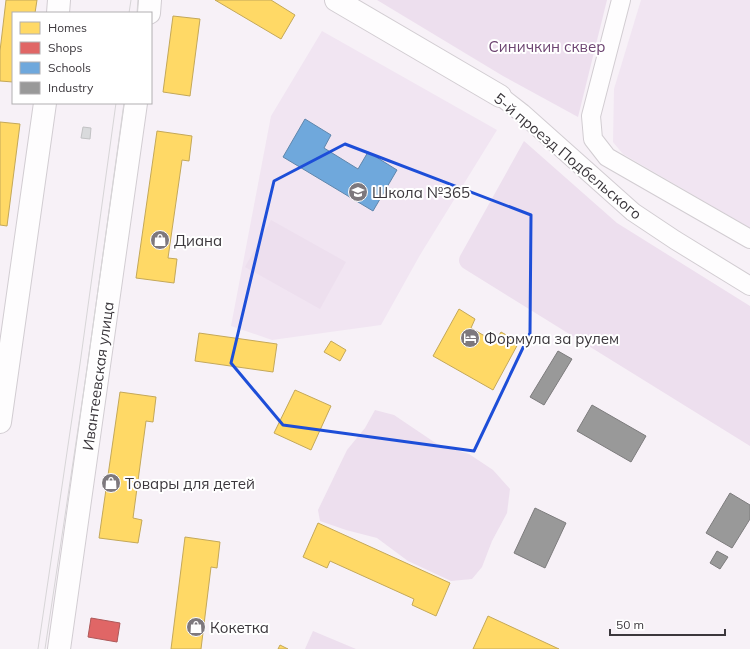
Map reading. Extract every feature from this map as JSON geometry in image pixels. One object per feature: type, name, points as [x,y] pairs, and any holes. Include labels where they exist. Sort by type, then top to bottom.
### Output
[{"type":"street","points":[[58,12],[59,0]]},
{"type":"street","points":[[149,12],[150,0]]},
{"type":"street","name":"5-й проезд Подбельского","points":[[336,0],[500,96],[633,212],[675,240],[750,286]]},
{"type":"street","name":"5-й проезд Подбельского","points":[[621,0],[591,116],[593,139],[607,157],[750,239]]},
{"type":"street","points":[[0,422],[45,104]]},
{"type":"street","name":"Ивантеевская улица","points":[[59,649],[136,104]]},
{"type":"highlighted area","points":[[345,144],[531,215],[530,333],[474,451],[283,425],[231,363],[274,181]]},
{"type":"shaded area","points":[[641,0],[750,0],[750,228],[623,154],[613,142],[614,89]]},
{"type":"shaded area","name":"Школа №365","points":[[322,31],[497,130],[420,255],[381,325],[272,340],[231,326],[271,116]]},
{"type":"green space","name":"Синичкин сквер","points":[[377,0],[607,0],[578,117],[503,76]]},
{"type":"green space","points":[[524,141],[617,223],[750,306],[750,446],[463,268],[459,261],[460,256]]},
{"type":"green space","points":[[271,220],[346,262],[320,309],[245,267]]},
{"type":"green space","points":[[375,410],[394,415],[437,444],[469,454],[493,470],[510,489],[507,513],[492,541],[482,567],[472,579],[451,581],[408,561],[377,538],[320,521],[318,510],[347,450],[365,428]]},
{"type":"green space","points":[[313,631],[356,649],[305,649]]},
{"type":"building: Homes","points":[[6,0],[37,0],[35,12],[12,12],[12,82],[0,81],[0,51]]},
{"type":"building: Homes","points":[[215,0],[271,0],[295,15],[281,39]]},
{"type":"building: Homes","points":[[173,16],[200,19],[190,96],[163,92]]},
{"type":"building: Homes","points":[[0,122],[20,124],[7,226],[0,225]]},
{"type":"building: Homes","points":[[157,131],[192,136],[189,161],[182,160],[168,258],[177,259],[174,283],[136,278]]},
{"type":"building: Homes","points":[[459,309],[475,319],[471,328],[495,342],[501,332],[519,342],[493,390],[433,356]]},
{"type":"building: Homes","points":[[199,333],[277,344],[273,372],[195,361]]},
{"type":"building: Homes","points":[[331,341],[346,350],[340,361],[324,352]]},
{"type":"building: Homes","points":[[295,390],[331,406],[311,450],[274,433]]},
{"type":"building: Homes","points":[[120,392],[156,397],[153,422],[146,421],[133,518],[142,520],[138,543],[99,538]]},
{"type":"building: Homes","points":[[318,523],[450,583],[436,616],[412,605],[414,599],[330,561],[327,568],[303,557]]},
{"type":"building: Homes","points":[[185,537],[220,542],[217,568],[211,567],[201,649],[171,649]]},
{"type":"building: Homes","points":[[488,616],[559,649],[473,649]]},
{"type":"building: Homes","points":[[280,645],[288,649],[278,649]]},
{"type":"building: Shops","points":[[91,618],[120,623],[117,642],[88,637]]},
{"type":"building: Schools","points":[[305,119],[331,135],[324,148],[358,169],[368,152],[397,170],[373,211],[283,157]]},
{"type":"building: Industry","points":[[558,351],[572,359],[544,405],[530,397]]},
{"type":"building: Industry","points":[[592,405],[646,436],[631,462],[577,431]]},
{"type":"building: Industry","points":[[730,493],[750,505],[750,519],[732,548],[706,533]]},
{"type":"building: Industry","points":[[535,508],[566,523],[545,568],[514,553]]},
{"type":"building: Industry","points":[[717,551],[728,557],[720,569],[710,563]]},
{"type":"building: Other","points":[[83,127],[91,128],[90,139],[81,138]]},
{"type":"tram line","points":[[129,12],[131,0]]},
{"type":"tram line","points":[[137,12],[138,0]]},
{"type":"tram line","points":[[38,649],[80,364],[116,104]]},
{"type":"tram line","points":[[45,649],[87,369],[124,104]]},
{"type":"place","name":"Школа №365","points":[[358,192]]},
{"type":"place","name":"Диана","points":[[160,240]]},
{"type":"place","name":"Формула за рулем","points":[[470,338]]},
{"type":"place","name":"Товары для детей","points":[[111,483]]},
{"type":"place","name":"Кокетка","points":[[196,627]]}]
